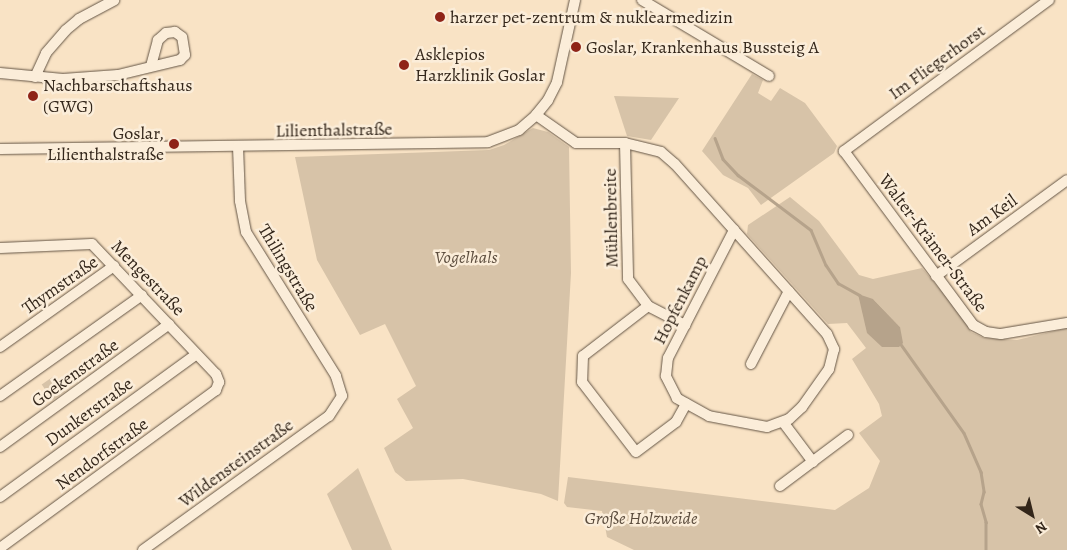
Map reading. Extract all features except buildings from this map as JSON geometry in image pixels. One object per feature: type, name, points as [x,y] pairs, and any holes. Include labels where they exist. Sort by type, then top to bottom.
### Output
[{"type":"street","points":[[35,77],[46,53],[66,30],[79,19],[114,0]]},
{"type":"street","name":"Lilienthalstraße","points":[[0,149],[471,144],[507,136],[536,116],[557,82],[575,0]]},
{"type":"street","points":[[642,0],[769,76]]},
{"type":"street","name":"Im Fliegerhorst","points":[[844,151],[1049,0]]},
{"type":"street","points":[[0,73],[35,77],[89,78],[151,66]]},
{"type":"street","points":[[536,116],[576,143],[626,143],[651,147],[668,158],[734,230]]},
{"type":"street","name":"Mühlenbreite","points":[[626,143],[628,279],[648,306],[685,325]]},
{"type":"street","name":"Thilingstraße","points":[[238,147],[240,201],[246,232],[336,376],[342,396]]},
{"type":"street","name":"Walter-Krämer-Straße","points":[[844,151],[973,325],[986,332],[1016,334],[1067,323]]},
{"type":"street","name":"Am Keil","points":[[936,276],[1067,180]]},
{"type":"street","name":"Hopfenkamp","points":[[734,230],[789,291],[831,339],[834,355],[829,369],[802,407],[783,422],[767,427],[730,422],[686,404],[669,388],[666,370],[685,325],[734,230]]},
{"type":"street","name":"Mengestraße","points":[[0,248],[92,244],[216,374],[219,382]]},
{"type":"street","name":"Thymstraße","points":[[0,347],[114,266]]},
{"type":"street","points":[[751,364],[789,291]]},
{"type":"street","points":[[0,396],[142,295]]},
{"type":"street","points":[[648,306],[583,356],[582,382],[636,452],[676,422],[686,404]]},
{"type":"street","name":"Goekenstraße","points":[[0,447],[169,324]]},
{"type":"street","name":"Dunkerstraße","points":[[0,497],[197,354]]},
{"type":"street","name":"Nendorfstraße","points":[[0,548],[216,390],[219,382]]},
{"type":"street","name":"Wildensteinstraße","points":[[143,550],[329,416],[342,396]]},
{"type":"street","points":[[783,422],[812,462]]},
{"type":"street","points":[[780,486],[848,435]]},
{"type":"green space","points":[[752,74],[763,80],[758,93],[771,101],[780,88],[805,103],[837,146],[834,153],[761,205],[748,188],[723,175],[702,151]]},
{"type":"green space","points":[[614,96],[679,98],[651,140],[627,136]]},
{"type":"green space","name":"Vogelhals","points":[[533,128],[548,132],[569,147],[571,273],[558,501],[541,494],[463,479],[406,481],[395,472],[384,448],[413,428],[397,399],[416,386],[385,324],[360,335],[317,260],[295,157],[489,150],[504,145]]},
{"type":"green space","name":"Große Holzweide","points":[[790,197],[819,221],[859,275],[873,279],[922,268],[960,313],[971,332],[984,338],[1017,340],[1067,328],[1067,550],[634,550],[607,537],[602,511],[567,507],[564,503],[568,477],[835,510],[869,488],[880,461],[859,433],[882,416],[879,404],[852,359],[866,348],[847,323],[828,324],[747,234],[748,225]],"holes":[[[873,299],[900,327],[899,347]]]},
{"type":"green space","points":[[54,376],[65,392],[53,400],[42,385]]},
{"type":"green space","points":[[358,468],[392,550],[352,550],[327,494]]},
{"type":"shaded area","points":[[858,294],[873,299],[900,327],[903,343],[899,347],[882,347],[867,333]]},
{"type":"waterway","points":[[715,138],[723,159],[738,175],[811,230],[826,265],[838,283],[860,295]]},
{"type":"waterway","points":[[900,343],[964,433],[981,472],[984,492],[981,504],[986,522],[986,550]]},
{"type":"place","name":"harzer pet-zentrum & nuklearmedizin","points":[[440,17]]},
{"type":"place","name":"Goslar, Krankenhaus Bussteig A","points":[[576,47]]},
{"type":"place","name":"Asklepios Harzklinik Goslar","points":[[404,65]]},
{"type":"place","name":"Nachbarschaftshaus (GWG)","points":[[33,96]]},
{"type":"place","name":"Goslar, Lilienthalstraße","points":[[174,144]]}]
